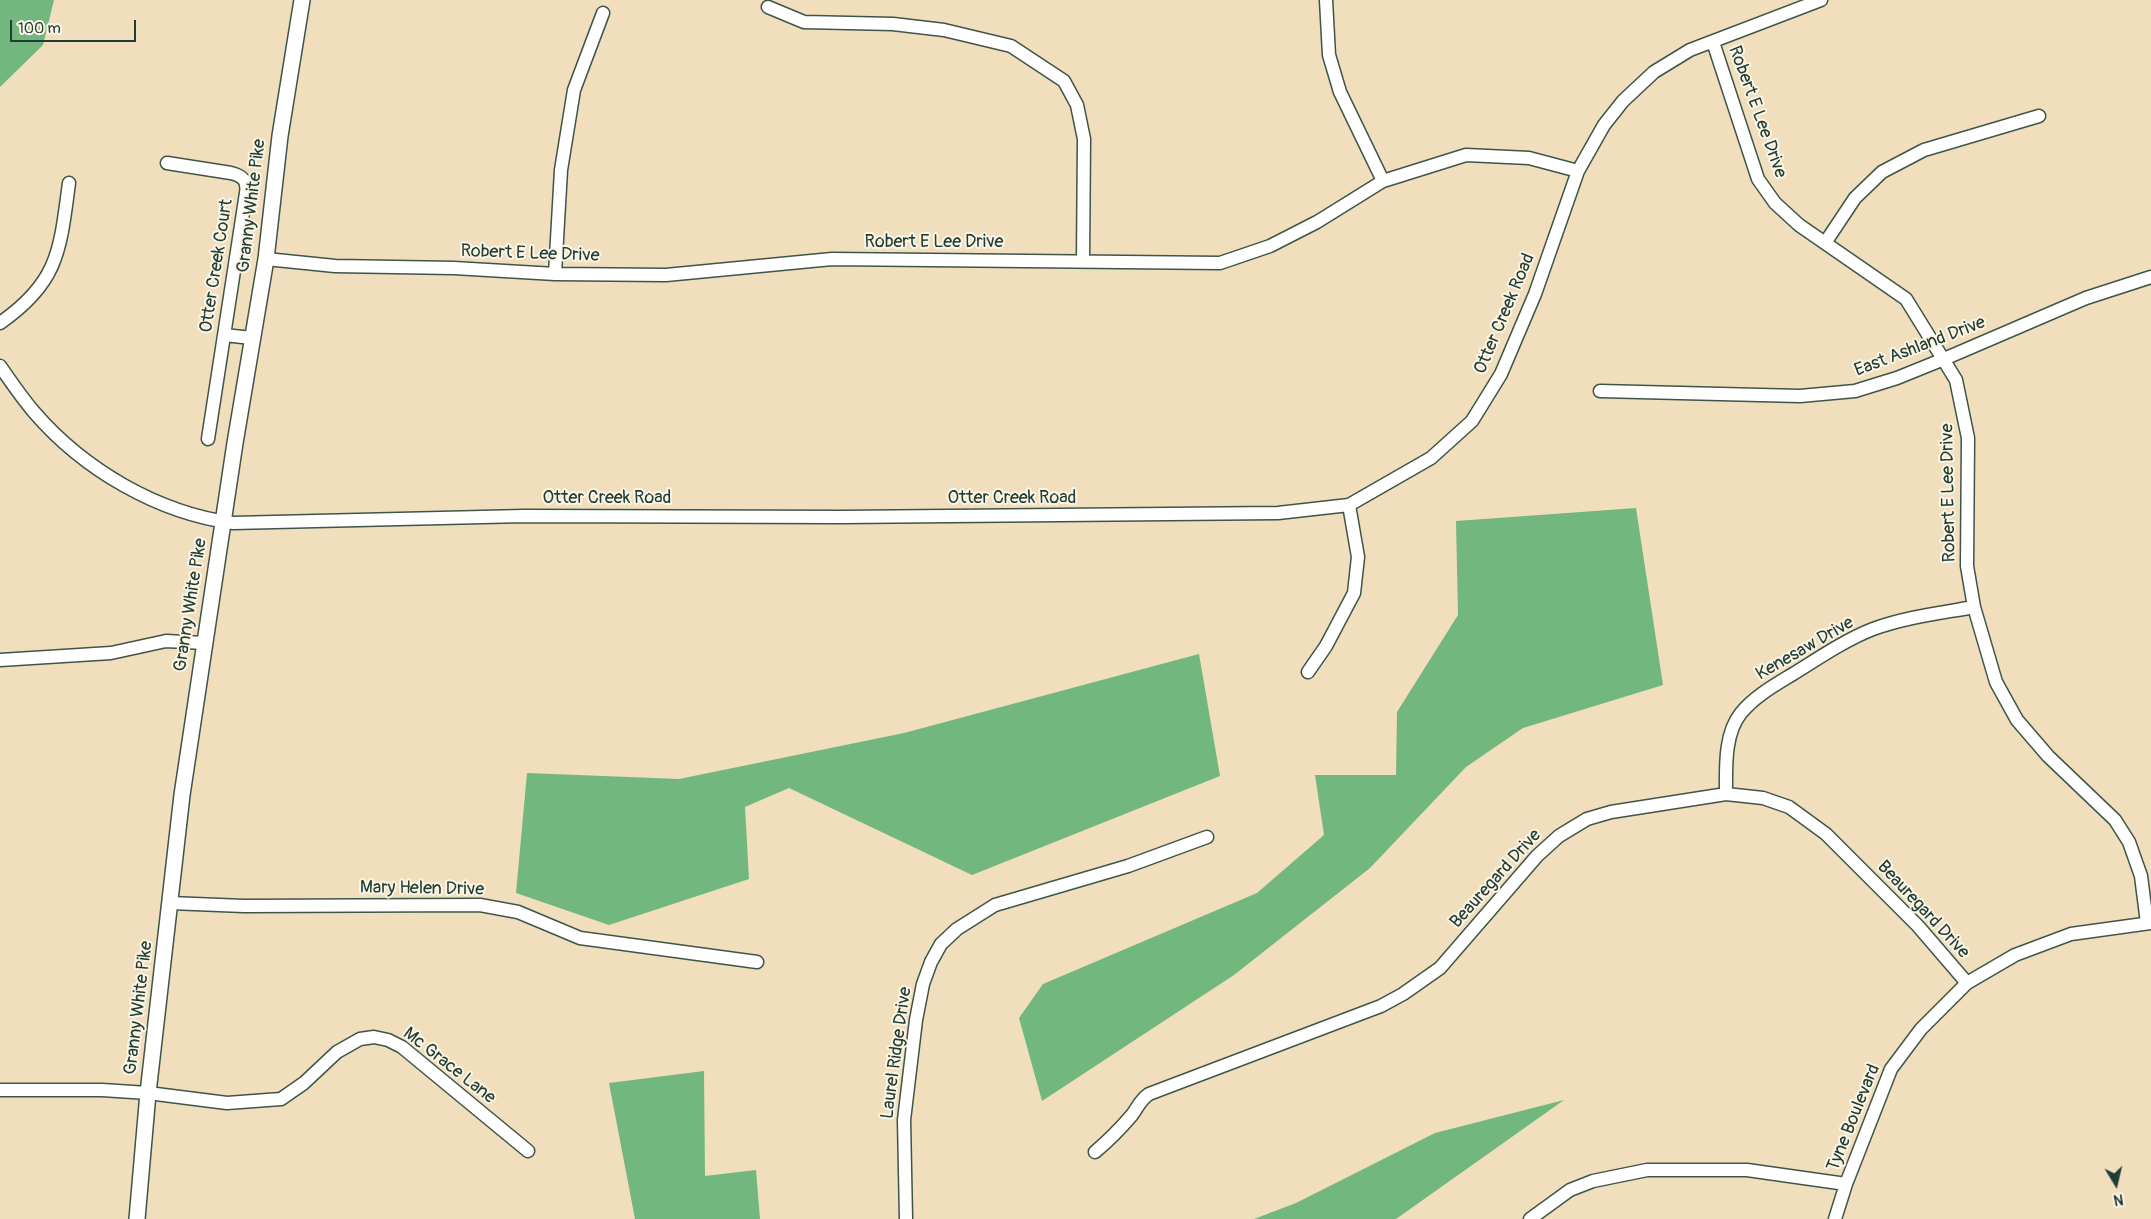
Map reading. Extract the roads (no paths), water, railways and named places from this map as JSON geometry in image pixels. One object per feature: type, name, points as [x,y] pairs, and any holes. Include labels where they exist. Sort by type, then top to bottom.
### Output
[{"type":"main road","name":"Granny White Pike","points":[[137,1219],[148,1093],[182,795],[204,643],[266,259],[280,136],[302,0]]},
{"type":"street","points":[[1326,0],[1329,55],[1340,92],[1382,181]]},
{"type":"street","name":"Otter Creek Road","points":[[0,366],[34,412],[53,432],[100,469],[170,507],[200,518],[224,522],[263,523],[524,516],[841,517],[1262,514],[1349,505],[1431,458],[1472,421],[1502,374],[1535,294],[1578,171],[1604,125],[1623,101],[1654,72],[1690,50],[1821,0]]},
{"type":"street","points":[[768,7],[804,22],[893,24],[936,29],[1010,46],[1064,81],[1077,105],[1084,139],[1083,260]]},
{"type":"street","points":[[555,274],[561,170],[574,90],[603,13]]},
{"type":"street","name":"Robert E Lee Drive","points":[[1713,42],[1758,179],[1775,203],[1799,225],[1906,299],[1956,380],[1968,438],[1967,566],[1974,606],[1996,682],[2017,720],[2048,756],[2115,820],[2129,842],[2142,876],[2149,923]]},
{"type":"street","points":[[1825,243],[1855,198],[1882,172],[1924,150],[2039,116]]},
{"type":"street","name":"Robert E Lee Drive","points":[[266,259],[329,266],[454,268],[555,274],[666,275],[832,259],[1083,260],[1113,263],[1220,263],[1270,246],[1317,222],[1382,181],[1466,155],[1529,158],[1578,171]]},
{"type":"street","name":"Otter Creek Court","points":[[167,163],[231,173],[241,176],[246,183],[208,439]]},
{"type":"street","points":[[0,323],[30,300],[49,274],[60,244],[68,183]]},
{"type":"street","name":"East Ashland Drive","points":[[1600,391],[1809,395],[1855,391],[1944,359],[2086,298],[2151,277]]},
{"type":"street","points":[[224,335],[252,338]]},
{"type":"street","points":[[1308,672],[1326,646],[1354,593],[1358,557],[1349,505]]},
{"type":"street","name":"Kenesaw Drive","points":[[1726,794],[1726,764],[1731,736],[1741,714],[1762,693],[1844,643],[1873,629],[1908,619],[1974,606]]},
{"type":"street","points":[[0,660],[111,653],[166,641],[204,643]]},
{"type":"street","name":"Beauregard Drive","points":[[1094,1152],[1116,1134],[1137,1109],[1140,1100],[1149,1094],[1372,1009],[1403,994],[1440,968],[1537,856],[1559,836],[1587,819],[1611,812],[1726,794],[1763,798],[1789,807],[1826,834],[1918,926],[1967,983]]},
{"type":"street","name":"Laurel Ridge Drive","points":[[906,1219],[904,1120],[917,1012],[931,962],[941,944],[957,929],[995,905],[1128,866],[1207,837]]},
{"type":"street","name":"Mary Helen Drive","points":[[170,903],[254,906],[480,905],[518,912],[580,938],[757,962]]},
{"type":"street","name":"Tyne Boulevard","points":[[1835,1219],[1846,1184],[1891,1069],[1921,1028],[1967,983],[2015,955],[2071,934],[2149,923]]},
{"type":"street","name":"Mc Grace Lane","points":[[0,1090],[78,1089],[148,1093],[227,1103],[281,1099],[304,1083],[337,1052],[360,1039],[374,1037],[388,1040],[402,1047],[528,1151]]},
{"type":"street","points":[[1530,1219],[1570,1190],[1593,1181],[1648,1170],[1746,1170],[1846,1184]]}]
